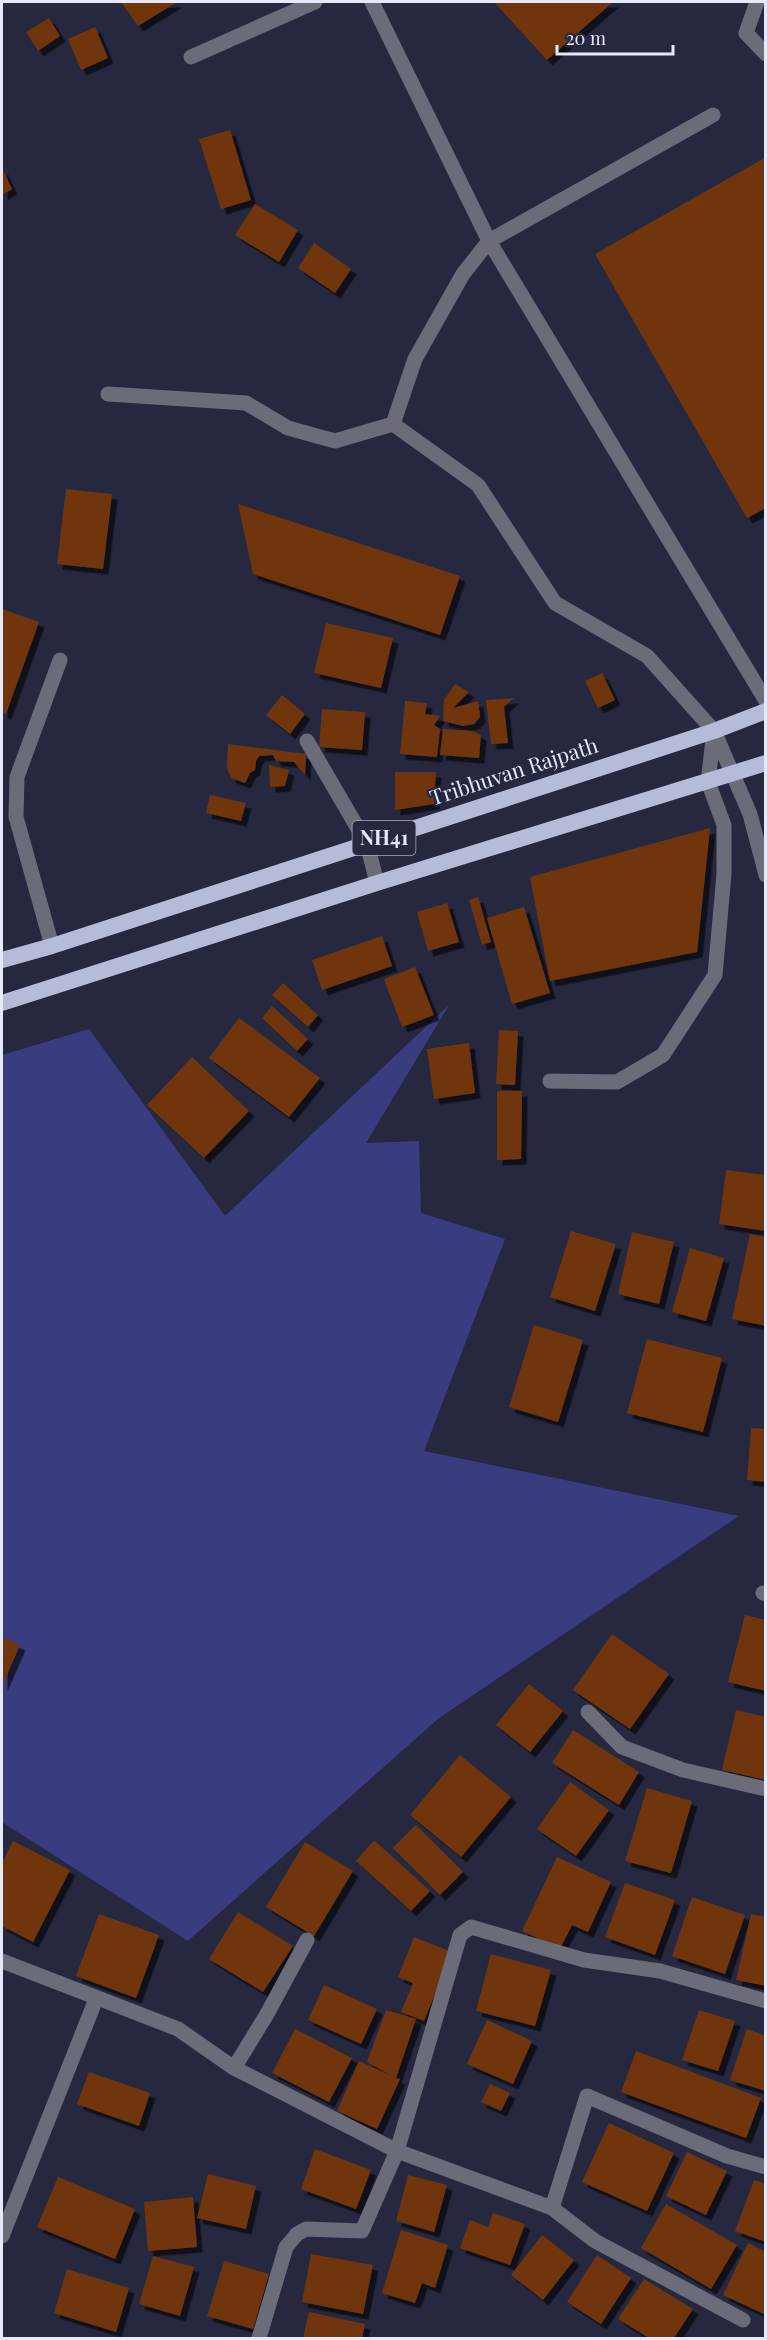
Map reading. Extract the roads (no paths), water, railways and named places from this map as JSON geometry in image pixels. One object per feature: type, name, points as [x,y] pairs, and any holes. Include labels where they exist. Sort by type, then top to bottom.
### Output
[{"type":"highway","name":"Tribhuvan Rajpath","points":[[2,960],[52,946],[714,731],[765,711]]},
{"type":"highway","name":"NH41","points":[[2,1003],[377,883],[765,763]]},
{"type":"street","points":[[191,57],[315,2]]},
{"type":"street","points":[[372,2],[489,241],[765,701]]},
{"type":"street","points":[[757,2],[746,33],[765,54]]},
{"type":"street","points":[[393,424],[415,359],[463,274],[489,241],[713,116]]},
{"type":"street","points":[[108,394],[246,403],[288,428],[334,441],[393,424]]},
{"type":"street","points":[[393,424],[478,485],[555,603],[647,656],[714,731],[750,814],[765,875]]},
{"type":"street","points":[[52,946],[16,816],[17,777],[60,660]]},
{"type":"street","points":[[550,1081],[616,1082],[663,1055],[715,975],[724,874],[724,825],[708,782],[714,731]]},
{"type":"street","points":[[308,741],[367,844],[377,883]]},
{"type":"street","points":[[588,1712],[622,1746],[683,1770],[765,1789]]},
{"type":"street","points":[[259,2338],[286,2247],[297,2234],[306,2229],[362,2231],[397,2151],[460,1935],[471,1927],[584,1960],[660,1971],[765,2001]]},
{"type":"street","points":[[234,2068],[267,2014],[307,1940]]},
{"type":"street","points":[[2,1961],[178,2029],[234,2068],[397,2151],[552,2208],[595,2241],[743,2320]]},
{"type":"street","points":[[2,2236],[96,1999]]},
{"type":"street","points":[[552,2208],[587,2096],[727,2156],[765,2167]]}]
